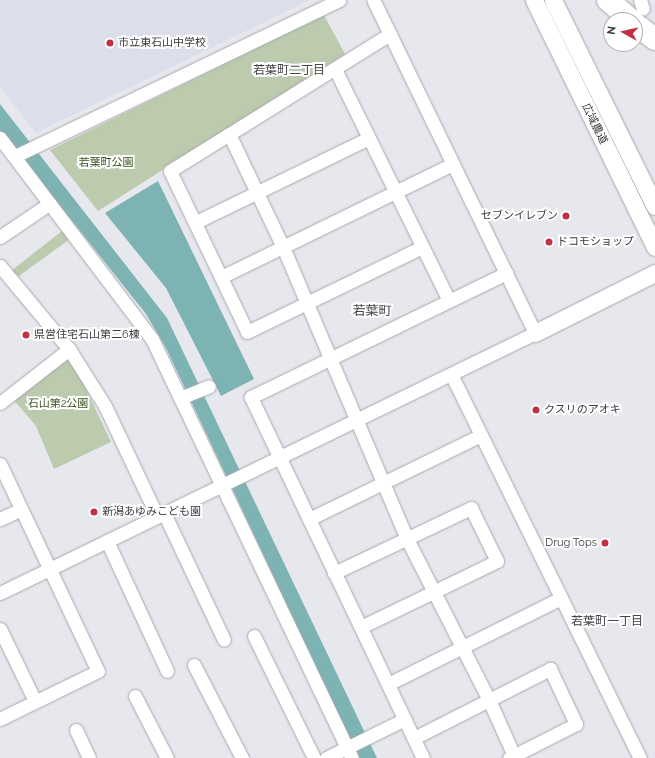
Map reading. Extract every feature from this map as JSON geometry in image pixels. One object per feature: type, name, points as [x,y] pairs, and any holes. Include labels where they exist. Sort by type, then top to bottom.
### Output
[{"type":"highway","points":[[608,0],[635,12]]},
{"type":"highway","points":[[643,22],[655,39]]},
{"type":"street","points":[[15,156],[37,144],[339,0]]},
{"type":"street","points":[[374,0],[535,333]]},
{"type":"street","name":"広域農道","points":[[534,0],[655,247]]},
{"type":"street","name":"広域農道","points":[[553,0],[655,206]]},
{"type":"street","points":[[390,34],[170,172],[196,222],[247,332],[422,247]]},
{"type":"street","points":[[335,69],[449,301]]},
{"type":"street","points":[[229,134],[283,247],[407,539],[489,700],[512,757],[576,724],[550,669],[489,700],[414,738]]},
{"type":"street","points":[[0,138],[152,339],[220,486],[350,753]]},
{"type":"street","points":[[196,222],[369,138]]},
{"type":"street","points":[[221,277],[453,164]]},
{"type":"street","points":[[0,237],[50,203]]},
{"type":"street","points":[[0,266],[69,349],[105,406],[224,640]]},
{"type":"street","points":[[423,758],[251,398],[506,273]]},
{"type":"street","points":[[0,593],[535,333],[655,273]]},
{"type":"street","points":[[0,403],[69,349]]},
{"type":"street","points":[[451,374],[640,758]]},
{"type":"street","points":[[180,398],[209,386]]},
{"type":"street","points":[[309,519],[481,435]]},
{"type":"street","points":[[0,464],[51,567],[98,671],[0,718]]},
{"type":"street","points":[[334,573],[471,508],[497,561],[361,627]]},
{"type":"street","points":[[0,519],[21,509]]},
{"type":"street","points":[[107,541],[167,671]]},
{"type":"street","points":[[388,684],[562,598]]},
{"type":"street","points":[[0,629],[35,702]]},
{"type":"street","points":[[254,636],[314,758]]},
{"type":"street","points":[[194,665],[242,758]]},
{"type":"street","points":[[135,696],[167,758]]},
{"type":"street","points":[[326,758],[350,753],[376,734],[405,719]]},
{"type":"street","points":[[76,730],[89,758]]},
{"type":"shaded area","name":"市立東石山中学校","points":[[0,0],[310,0],[36,133],[0,87]]},
{"type":"green space","name":"若葉町公園","points":[[324,15],[345,54],[98,211],[50,150]]},
{"type":"green space","points":[[62,231],[70,239],[19,276],[11,271]]},
{"type":"green space","name":"石山第2公園","points":[[67,358],[78,372],[111,442],[54,469],[36,426],[13,399]]},
{"type":"water","points":[[0,104],[167,318],[377,758],[359,758],[166,348],[146,314],[0,130]]},
{"type":"water","points":[[158,181],[254,379],[221,396],[166,288],[105,213]]},
{"type":"place","name":"市立東石山中学校","points":[[110,43]]},
{"type":"place","name":"セブンイレブン","points":[[566,216]]},
{"type":"place","name":"ドコモショップ","points":[[549,242]]},
{"type":"place","name":"県営住宅石山第二6棟","points":[[26,335]]},
{"type":"place","name":"クスリのアオキ","points":[[536,410]]},
{"type":"place","name":"新潟あゆみこども園","points":[[94,512]]},
{"type":"place","name":"Drug Tops","points":[[605,543]]},
{"type":"district","name":"若葉町二丁目","points":[[289,71]]},
{"type":"district","name":"若葉町","points":[[372,311]]},
{"type":"district","name":"若葉町一丁目","points":[[607,622]]}]
